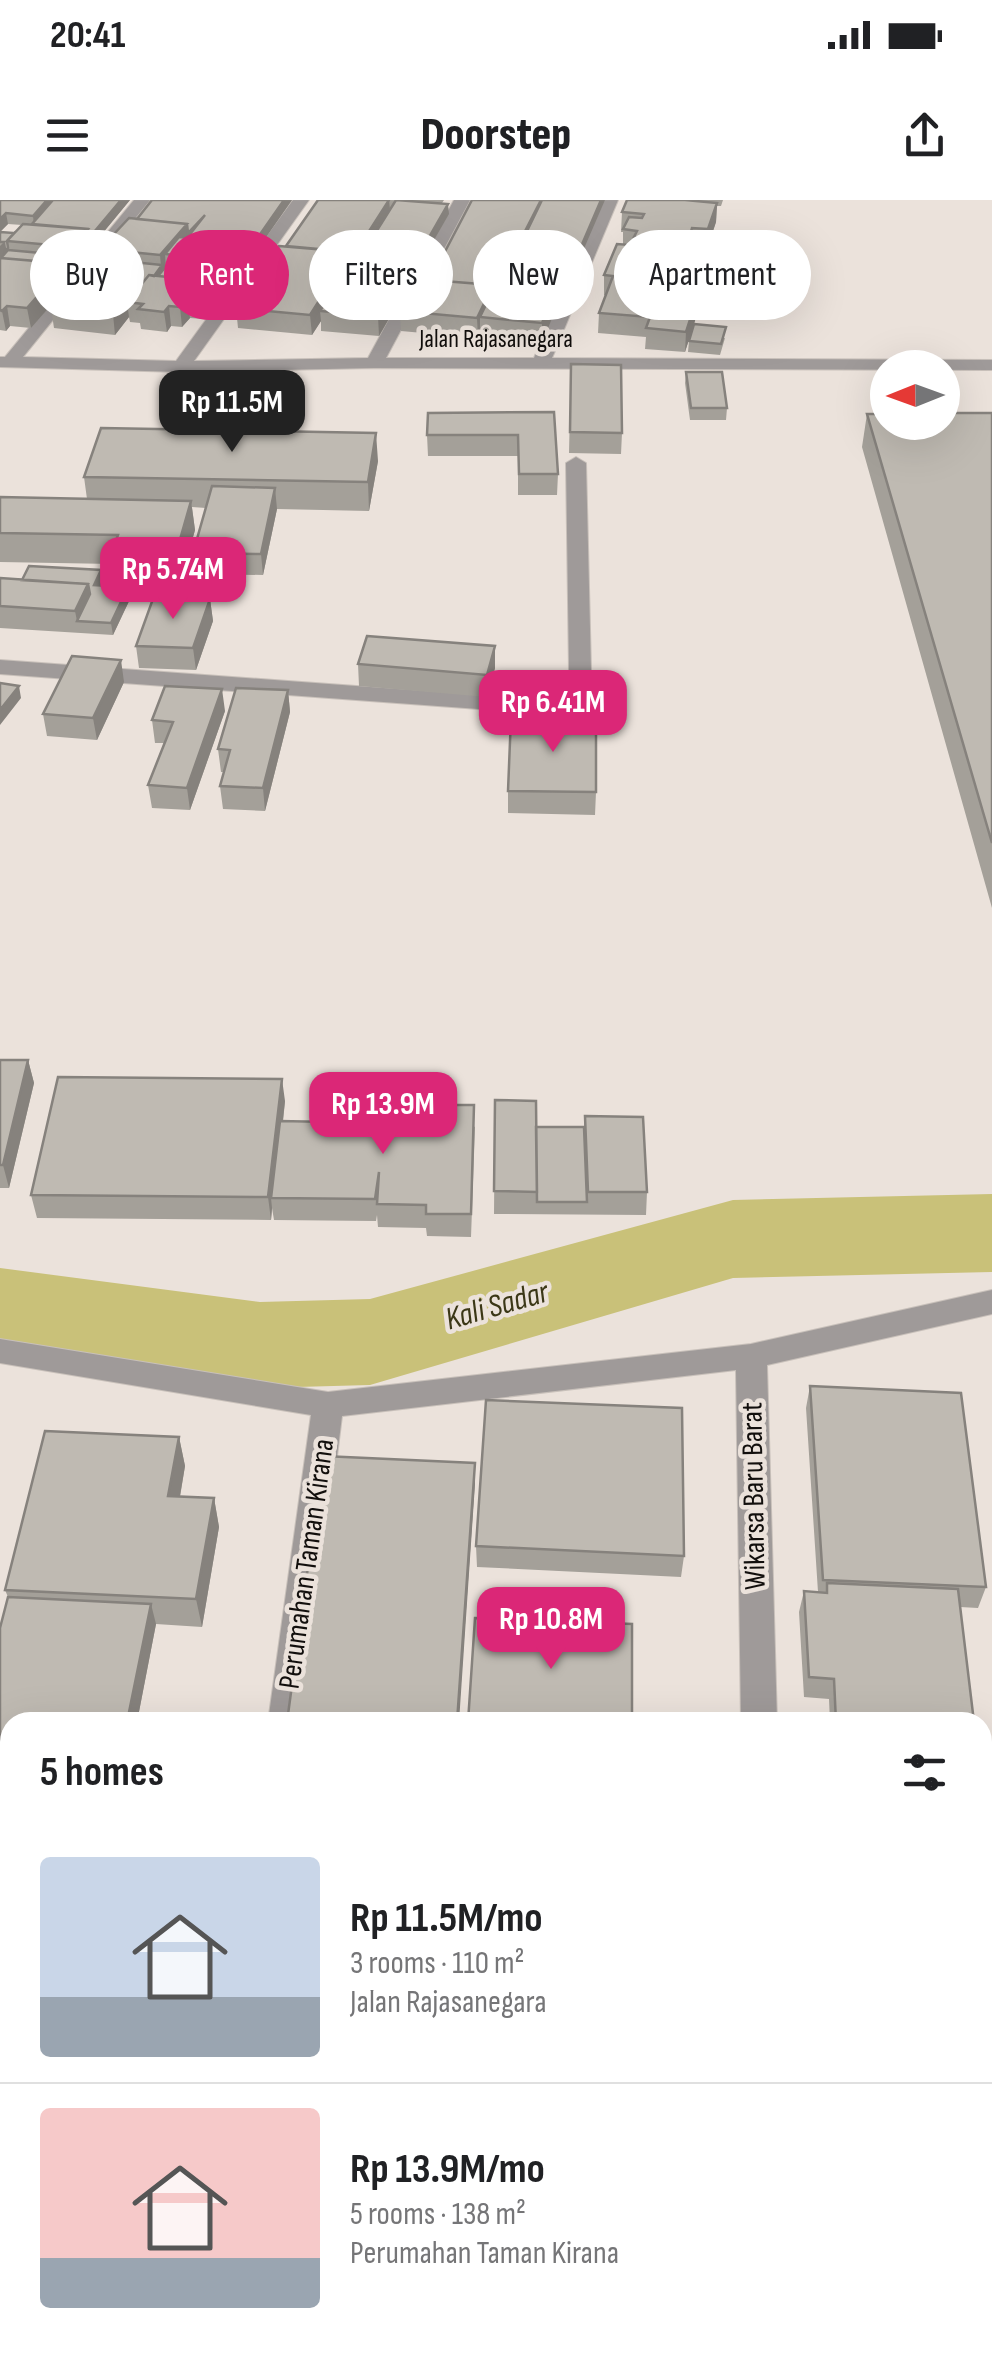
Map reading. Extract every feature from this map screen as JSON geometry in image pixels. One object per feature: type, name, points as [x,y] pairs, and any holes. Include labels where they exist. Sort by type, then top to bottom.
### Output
[{"type":"street","points":[[5,362],[142,200]]},
{"type":"street","points":[[181,367],[301,200]]},
{"type":"street","points":[[374,363],[462,200]]},
{"type":"street","points":[[540,365],[610,200]]},
{"type":"street","name":"Jalan Rajasanegara","points":[[5,362],[181,367],[374,363],[992,365]]},
{"type":"street","points":[[0,668],[506,704],[558,699],[574,688],[580,670],[576,462]]},
{"type":"street","points":[[0,1351],[328,1406],[751,1356],[992,1302]]},
{"type":"street","name":"Wikarsa Baru Barat","points":[[751,1356],[759,1712]]},
{"type":"street","name":"Perumahan Taman Kirana","points":[[287,1712],[328,1406]]},
{"type":"building","points":[[0,200],[47,200],[33,216],[6,213],[0,219]]},
{"type":"building","points":[[53,200],[121,200],[96,230],[32,224]]},
{"type":"building","points":[[152,200],[284,200],[263,230],[193,230],[205,215],[191,230],[187,224],[137,219]]},
{"type":"building","points":[[318,200],[389,200],[370,230],[309,230],[309,248],[289,246]]},
{"type":"building","points":[[396,200],[448,204],[433,230],[377,230]]},
{"type":"building","points":[[472,200],[541,200],[526,230],[473,230],[473,283],[453,282],[453,236]]},
{"type":"building","points":[[542,200],[601,200],[588,230],[528,230]]},
{"type":"building","points":[[627,200],[717,203],[708,229],[623,229],[629,217],[642,218],[644,214],[622,212]]},
{"type":"building","points":[[129,218],[187,224],[182,230],[164,230],[164,250],[160,255],[144,253],[144,230],[118,230]]},
{"type":"building","points":[[23,224],[88,229],[30,230],[30,243],[7,241]]},
{"type":"building","points":[[0,232],[14,233],[5,250],[4,242],[0,242]]},
{"type":"building","points":[[289,247],[309,249],[309,315],[289,313]]},
{"type":"building","points":[[8,250],[30,252],[30,260],[1,258]]},
{"type":"building","points":[[614,251],[614,314],[599,313],[613,276],[604,275]]},
{"type":"building","points":[[0,258],[30,261],[30,305],[0,310]]},
{"type":"building","points":[[144,263],[162,265],[154,276],[149,275],[144,281]]},
{"type":"building","points":[[149,275],[164,277],[164,312],[144,310],[144,281]]},
{"type":"building","points":[[453,282],[473,283],[473,318],[453,316]]},
{"type":"building","points":[[649,320],[690,320],[686,332],[646,328]]},
{"type":"building","points":[[694,324],[726,327],[721,344],[689,341]]},
{"type":"building","points":[[571,364],[621,365],[622,433],[570,432]]},
{"type":"building","points":[[686,372],[722,372],[727,408],[691,408]]},
{"type":"building","points":[[554,412],[558,474],[519,474],[518,435],[427,435],[428,413]]},
{"type":"building","points":[[960,413],[992,413],[992,843],[875,440],[960,440]]},
{"type":"building","points":[[101,428],[376,433],[368,482],[84,477]]},
{"type":"building","points":[[212,486],[275,488],[261,554],[193,553]]},
{"type":"building","points":[[0,497],[191,501],[175,557],[111,556],[118,535],[0,533]]},
{"type":"building","points":[[29,566],[101,570],[94,585],[128,587],[111,623],[77,621],[90,594],[88,584],[22,580]]},
{"type":"building","points":[[0,578],[88,584],[75,611],[0,606]]},
{"type":"building","points":[[154,596],[210,599],[193,648],[136,646]]},
{"type":"building","points":[[367,636],[495,646],[487,675],[358,664]]},
{"type":"building","points":[[72,656],[121,660],[93,718],[43,714]]},
{"type":"building","points":[[0,683],[19,686],[0,710]]},
{"type":"building","points":[[165,686],[222,689],[187,788],[148,785],[173,722],[152,720]]},
{"type":"building","points":[[236,688],[288,690],[263,788],[220,786],[230,750],[218,749]]},
{"type":"building","points":[[511,717],[596,718],[596,792],[508,791]]},
{"type":"building","points":[[0,1060],[28,1060],[3,1165],[0,1165]]},
{"type":"building","points":[[58,1077],[282,1079],[268,1197],[31,1195]]},
{"type":"building","points":[[385,1095],[430,1095],[430,1105],[474,1105],[471,1214],[426,1214],[426,1205],[377,1204],[379,1172],[375,1199],[271,1198],[280,1121],[383,1123]]},
{"type":"building","points":[[495,1100],[536,1101],[537,1192],[494,1191]]},
{"type":"building","points":[[585,1116],[643,1117],[647,1192],[588,1192]]},
{"type":"building","points":[[536,1127],[584,1127],[587,1202],[537,1202]]},
{"type":"building","points":[[810,1386],[961,1393],[986,1587],[823,1580]]},
{"type":"building","points":[[486,1400],[682,1408],[684,1556],[476,1546]]},
{"type":"building","points":[[45,1431],[179,1437],[168,1496],[214,1498],[196,1599],[5,1590]]},
{"type":"building","points":[[323,1456],[475,1463],[458,1712],[288,1712]]},
{"type":"building","points":[[827,1583],[958,1589],[973,1712],[836,1712],[834,1679],[809,1677],[804,1591],[827,1593]]},
{"type":"building","points":[[8,1597],[151,1604],[129,1712],[0,1712],[0,1628]]},
{"type":"building","points":[[475,1618],[632,1624],[632,1712],[469,1712]]},
{"type":"waterway","name":"Kali Sadar","points":[[0,1310],[260,1345],[370,1342],[733,1239],[992,1233]]}]
